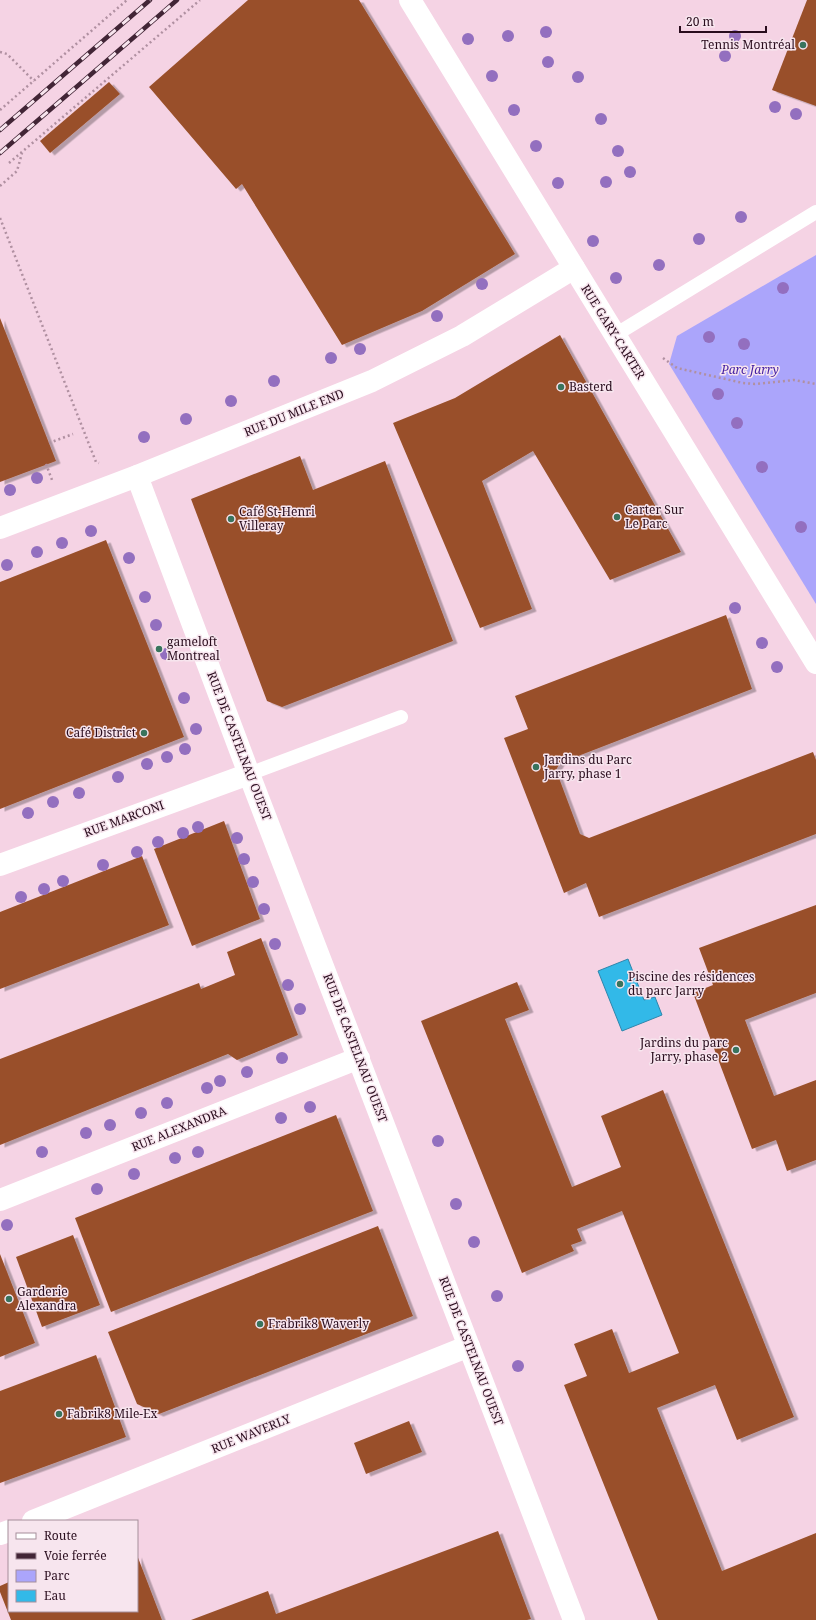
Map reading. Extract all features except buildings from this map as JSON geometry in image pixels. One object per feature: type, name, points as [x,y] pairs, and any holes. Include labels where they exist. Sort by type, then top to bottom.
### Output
[{"type":"street","name":"RUE GARY-CARTER","points":[[410,0],[816,663]]},
{"type":"street","name":"RUE DU MILE END","points":[[0,528],[137,476],[372,381],[403,367],[462,336],[574,268]]},
{"type":"street","name":"RUE DE CASTELNAU OUEST","points":[[137,476],[249,774],[574,1620]]},
{"type":"street","name":"RUE MARCONI","points":[[0,865],[249,774]]},
{"type":"street","name":"RUE ALEXANDRA","points":[[0,1200],[359,1058]]},
{"type":"street","name":"RUE WAVERLY","points":[[35,1520],[469,1346]]},
{"type":"lane","points":[[615,335],[816,212]]},
{"type":"lane","points":[[249,774],[400,717]]},
{"type":"path","points":[[0,110],[127,0]]},
{"type":"path","points":[[9,163],[200,0]]},
{"type":"path","points":[[0,52],[7,54],[34,80]]},
{"type":"path","points":[[0,186],[17,171],[23,152]]},
{"type":"path","points":[[0,218],[96,462]]},
{"type":"path","points":[[663,358],[677,368],[744,383],[755,384],[794,380],[816,384]]},
{"type":"path","points":[[49,443],[74,434]]},
{"type":"path","points":[[46,464],[52,480]]},
{"type":"green space","name":"Parc Jarry","points":[[816,255],[816,604],[669,364],[677,336]]},
{"type":"water","name":"Piscine des résidences du parc Jarry","points":[[628,959],[644,1000],[655,997],[662,1015],[622,1031],[598,971]]},
{"type":"railway","points":[[0,130],[150,0]]},
{"type":"railway","points":[[0,153],[177,0]]},
{"type":"place","name":"Tennis Montréal","points":[[803,45]]},
{"type":"place","name":"Basterd","points":[[561,387]]},
{"type":"place","name":"Carter Sur Le Parc","points":[[617,517]]},
{"type":"place","name":"Café St-Henri Villeray","points":[[231,519]]},
{"type":"place","name":"gameloft Montreal","points":[[159,649]]},
{"type":"place","name":"Café District","points":[[144,733]]},
{"type":"place","name":"Jardins du Parc Jarry, phase 1","points":[[536,767]]},
{"type":"place","name":"Piscine des résidences du parc Jarry","points":[[620,984]]},
{"type":"place","name":"Jardins du parc Jarry, phase 2","points":[[736,1050]]},
{"type":"place","name":"Garderie Alexandra","points":[[9,1299]]},
{"type":"place","name":"Frabrik8 Waverly","points":[[260,1324]]},
{"type":"place","name":"Fabrik8 Mile-Ex","points":[[59,1414]]}]
